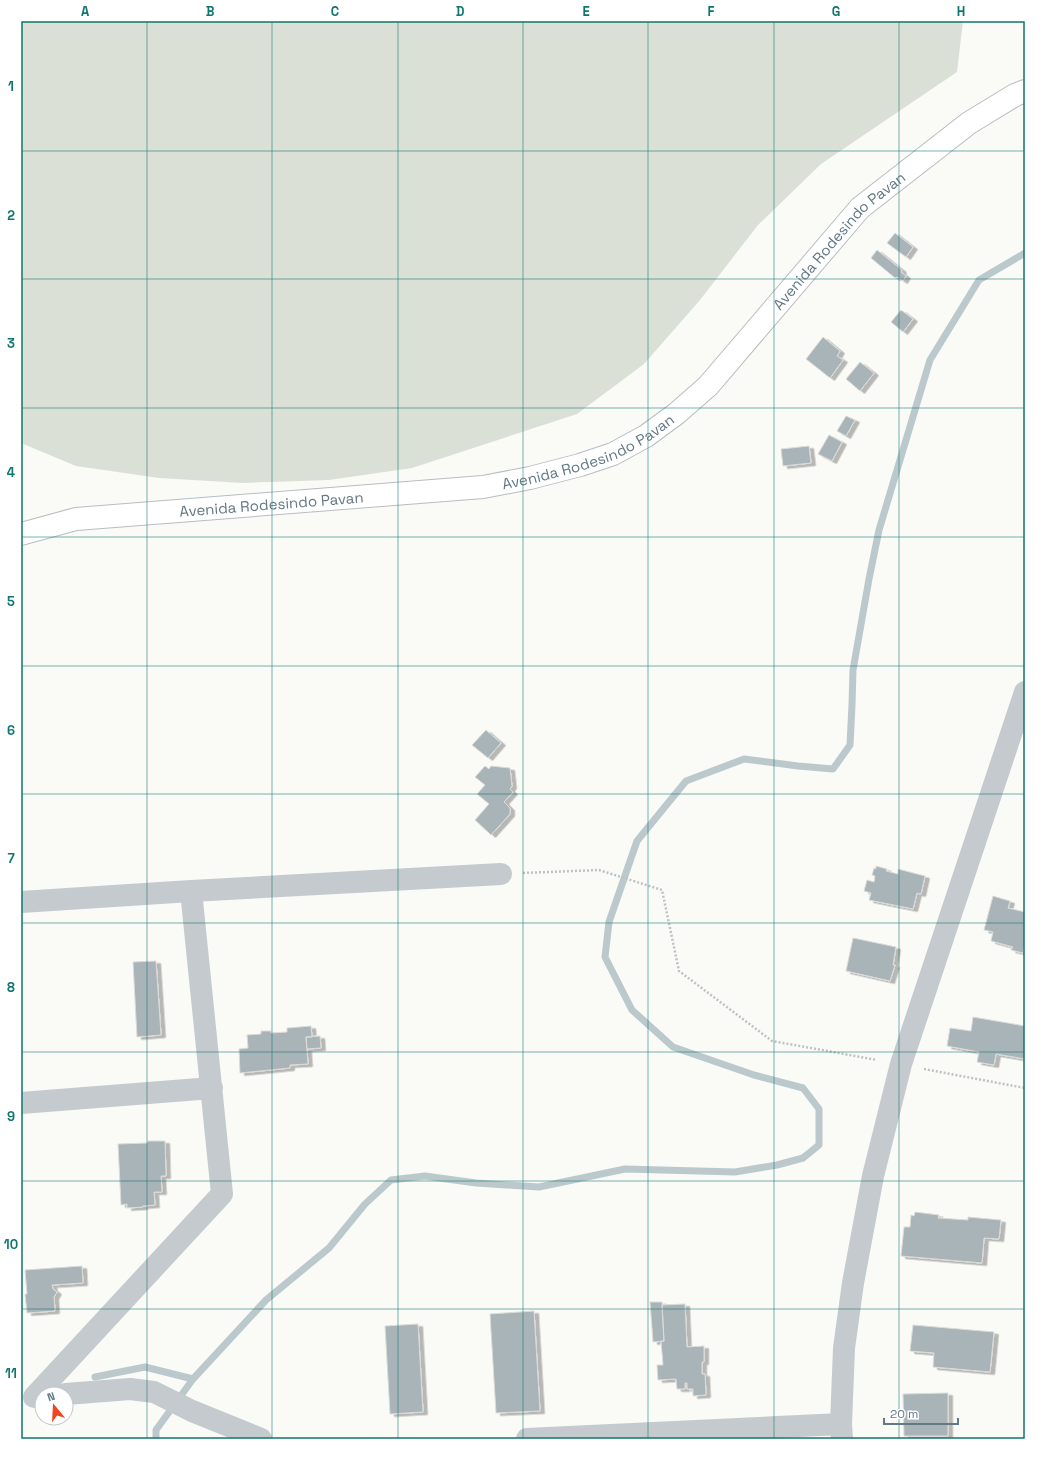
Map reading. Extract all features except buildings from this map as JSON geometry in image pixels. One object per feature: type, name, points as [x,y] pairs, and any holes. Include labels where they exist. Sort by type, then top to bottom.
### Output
[{"type":"main road","name":"Avenida Rodesindo Pavan","points":[[21,534],[76,519],[483,487],[530,478],[580,465],[613,454],[646,436],[676,414],[708,386],[860,208],[969,122],[1015,94],[1025,91]]},
{"type":"street","points":[[527,1439],[842,1432],[844,1348],[853,1283],[874,1176],[901,1064],[1025,692]]},
{"type":"street","points":[[21,902],[501,874]]},
{"type":"street","points":[[32,1397],[222,1194],[192,891]]},
{"type":"street","points":[[21,1103],[212,1088]]},
{"type":"street","points":[[74,1393],[130,1389],[154,1392],[192,1412],[261,1439]]},
{"type":"path","points":[[501,874],[599,870],[662,890],[678,971],[772,1041],[1025,1088]]},
{"type":"shaded area","points":[[21,21],[963,21],[957,72],[821,164],[758,225],[700,300],[644,364],[577,414],[412,468],[329,480],[243,483],[159,478],[76,466],[21,443]]},
{"type":"waterway","points":[[156,1439],[156,1430],[193,1379],[266,1300],[329,1248],[365,1204],[391,1180],[425,1176],[476,1183],[539,1187],[625,1169],[735,1172],[777,1165],[803,1158],[819,1145],[819,1109],[803,1088],[754,1075],[673,1047],[632,1010],[605,957],[609,922],[637,841],[686,781],[744,759],[833,769],[850,745],[853,670],[879,530],[930,360],[979,280],[1025,253]]},
{"type":"waterway","points":[[95,1377],[145,1367],[193,1379]]}]
